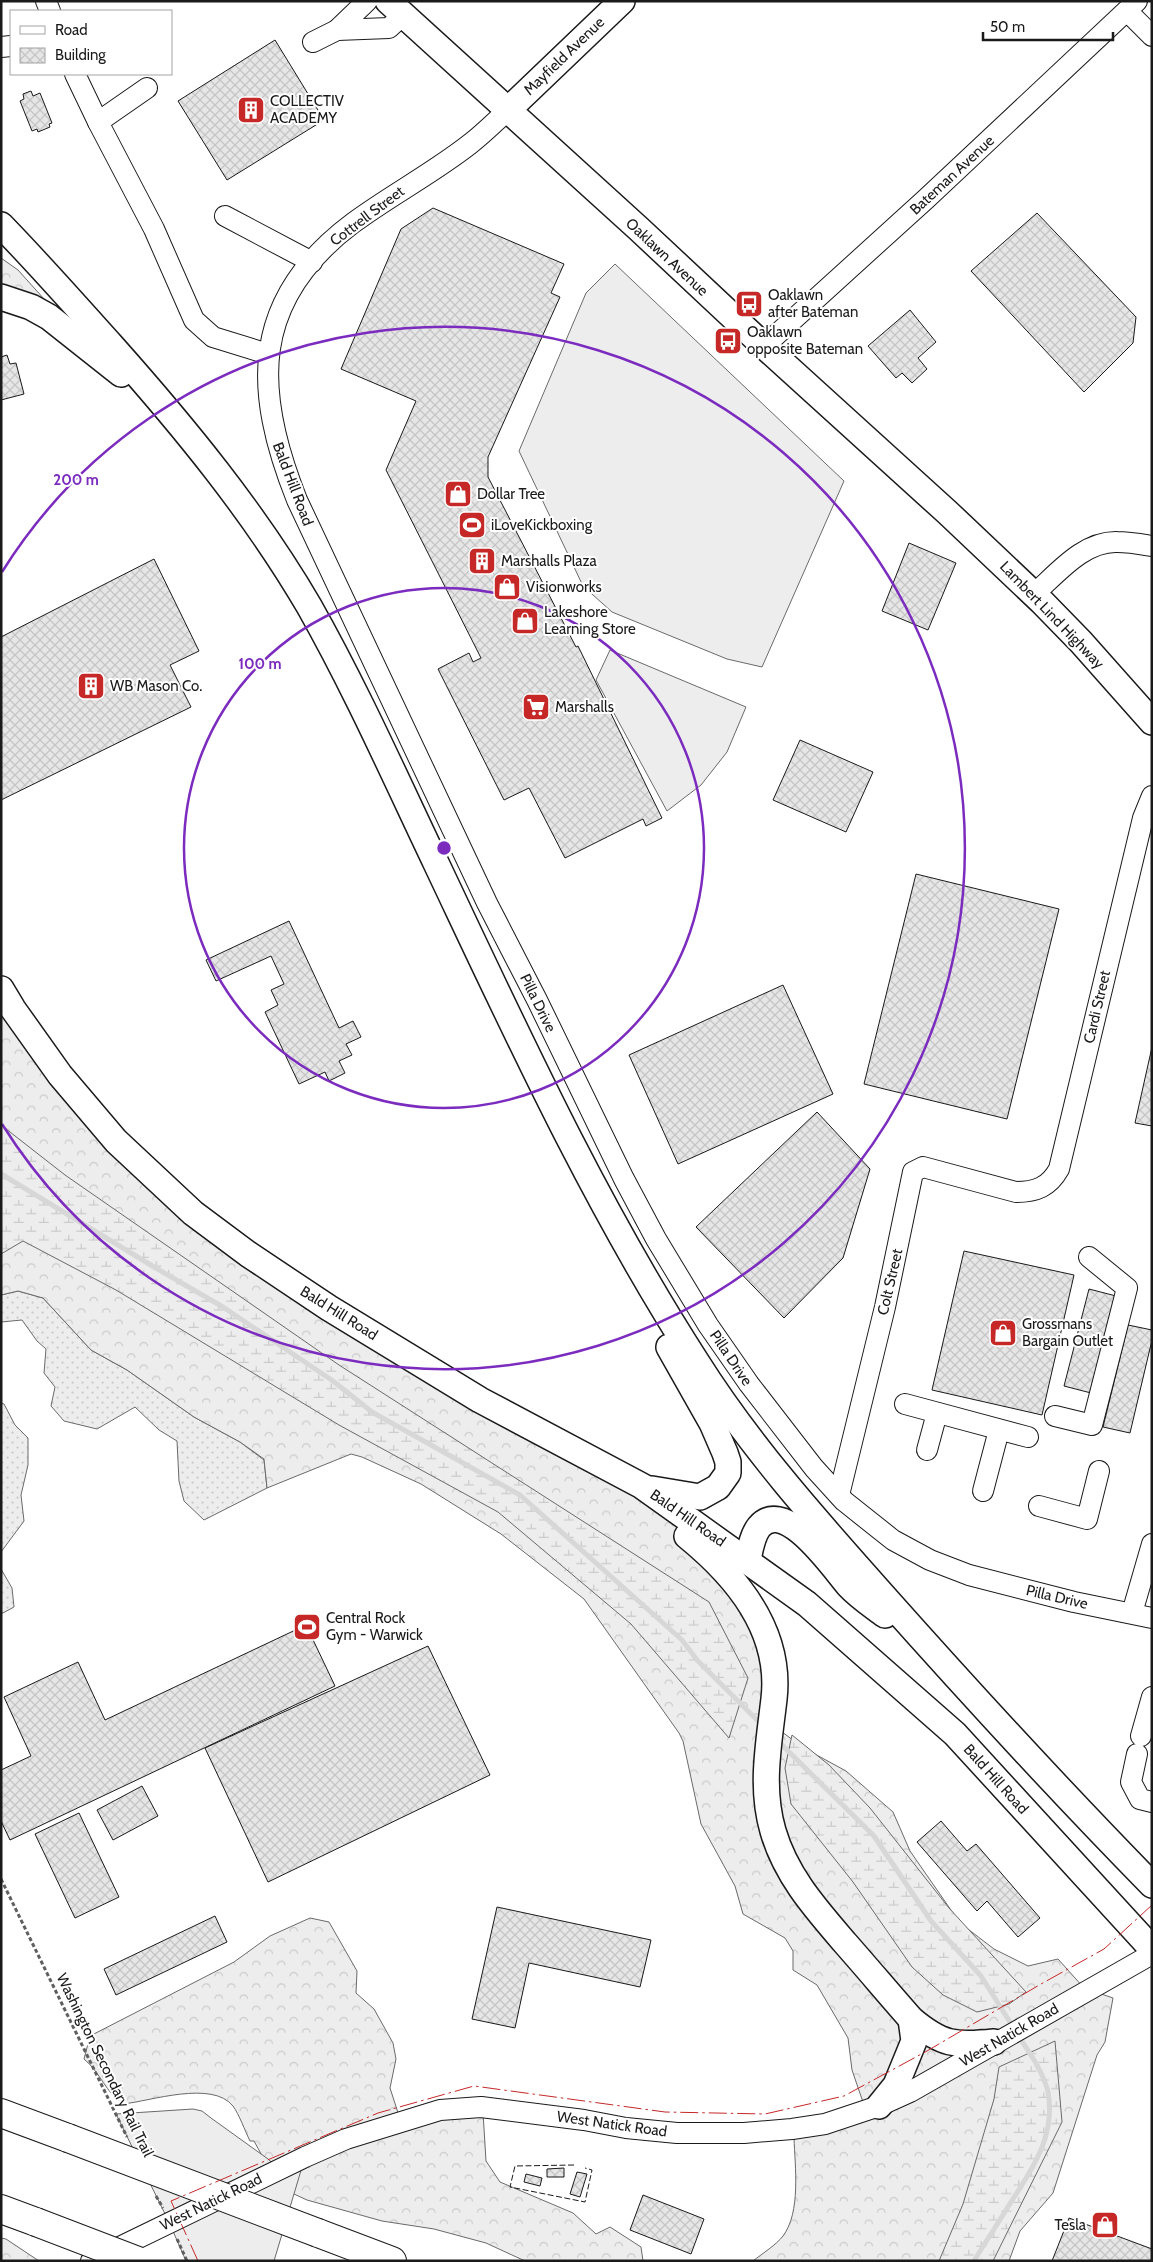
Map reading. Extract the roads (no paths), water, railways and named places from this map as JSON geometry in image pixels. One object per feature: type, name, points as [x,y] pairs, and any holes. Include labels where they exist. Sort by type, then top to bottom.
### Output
[{"type":"highway","points":[[1,2113],[392,2261]]},
{"type":"highway","points":[[1,2209],[138,2261]]},
{"type":"main road","name":"Mayfield Avenue","points":[[507,111],[622,1]]},
{"type":"main road","name":"Oaklawn Avenue","points":[[395,8],[947,512]]},
{"type":"main road","points":[[1,225],[38,262],[212,464],[265,537],[309,607],[379,742],[558,1120],[602,1218],[689,1386],[712,1423],[728,1462],[728,1473],[718,1488],[700,1497],[642,1486]]},
{"type":"main road","points":[[1,297],[31,307],[49,317],[80,341],[127,379],[212,464]]},
{"type":"main road","name":"Lambert Lind Highway","points":[[947,512],[1034,594],[1081,642],[1152,722]]},
{"type":"main road","name":"Bald Hill Road","points":[[1,989],[12,1009],[60,1075],[116,1141],[153,1178],[193,1213],[240,1248],[329,1308],[480,1400],[642,1486],[807,1604],[955,1734],[1152,1949]]},
{"type":"main road","points":[[558,1120],[616,1228],[697,1364],[786,1485],[944,1665],[1152,1885]]},
{"type":"main road","points":[[607,1468],[715,1559],[741,1590],[758,1617],[770,1648],[774,1688],[766,1761],[766,1796],[773,1831],[784,1862],[793,1878],[824,1918],[911,2019],[923,2029],[956,2045],[1000,2039]]},
{"type":"main road","points":[[748,1560],[753,1539],[759,1527],[774,1520],[788,1522],[813,1544],[851,1588],[944,1665]]},
{"type":"main road","points":[[1048,1775],[1129,1845],[1152,1860]]},
{"type":"main road","points":[[879,2106],[896,2085],[914,2041],[911,2019]]},
{"type":"street","points":[[313,42],[337,30],[367,1]]},
{"type":"street","points":[[1132,6],[1152,36]]},
{"type":"street","name":"Bateman Avenue","points":[[764,346],[886,236],[1132,6]]},
{"type":"street","points":[[337,30],[389,28],[395,8]]},
{"type":"street","points":[[75,75],[154,229],[194,320],[213,337],[268,354]]},
{"type":"street","points":[[98,122],[147,88]]},
{"type":"street","name":"Cottrell Street","points":[[268,354],[284,299],[297,278],[312,262],[352,224],[470,145],[507,111]]},
{"type":"street","points":[[225,216],[312,262]]},
{"type":"street","name":"Bald Hill Road","points":[[268,354],[269,408],[286,473],[326,563],[487,903]]},
{"type":"street","points":[[1034,594],[1078,555],[1097,546],[1116,542],[1152,546]]},
{"type":"street","name":"Cardi Street","points":[[1016,1192],[1030,1192],[1043,1187],[1059,1170],[1143,818],[1152,796]]},
{"type":"street","name":"Pilla Drive","points":[[487,903],[624,1179],[708,1325],[749,1384],[814,1468],[844,1501],[893,1540],[930,1560],[969,1575],[1074,1602],[1152,1618]]},
{"type":"street","name":"Colt Street","points":[[839,1495],[885,1307],[914,1172],[923,1167],[1016,1192]]},
{"type":"street","points":[[1055,1416],[1092,1425],[1127,1288],[1090,1257]]},
{"type":"street","points":[[905,1404],[1028,1437]]},
{"type":"street","points":[[927,1450],[937,1413]]},
{"type":"street","points":[[983,1491],[999,1430]]},
{"type":"street","points":[[1039,1506],[1087,1519],[1099,1470]]},
{"type":"street","points":[[1132,1613],[1152,1544]]},
{"type":"street","points":[[1152,1697],[1131,1782],[1140,1799],[1152,1802]]},
{"type":"street","name":"West Natick Road","points":[[91,2261],[169,2222],[346,2139],[440,2110],[481,2107],[584,2120],[626,2128],[715,2134],[758,2132],[825,2124],[879,2106],[922,2086],[1000,2039],[1152,1954]]},
{"type":"waterway","points":[[1,1174],[223,1307],[333,1381],[372,1412],[520,1495],[682,1640],[697,1660],[764,1727]]},
{"type":"waterway","points":[[777,1740],[874,1836],[931,1921],[981,1976],[1013,2027]]},
{"type":"waterway","points":[[974,2261],[1027,2177],[1041,2150],[1049,2123],[1050,2108],[1046,2084],[1035,2062],[1017,2034]]},
{"type":"place","name":"COLLECTIV ACADEMY","points":[[251,110]]},
{"type":"place","name":"Oaklawn after Bateman","points":[[749,304]]},
{"type":"place","name":"Oaklawn opposite Bateman","points":[[728,341]]},
{"type":"place","name":"Dollar Tree","points":[[458,494]]},
{"type":"place","name":"iLoveKickboxing","points":[[472,525]]},
{"type":"place","name":"Marshalls Plaza","points":[[482,561]]},
{"type":"place","name":"Visionworks","points":[[507,587]]},
{"type":"place","name":"Lakeshore Learning Store","points":[[525,621]]},
{"type":"place","name":"WB Mason Co.","points":[[91,686]]},
{"type":"place","name":"Marshalls","points":[[536,707]]},
{"type":"place","name":"Grossmans Bargain Outlet","points":[[1003,1333]]},
{"type":"place","name":"Central Rock Gym - Warwick","points":[[307,1627]]},
{"type":"place","name":"Tesla","points":[[1105,2225]]}]
